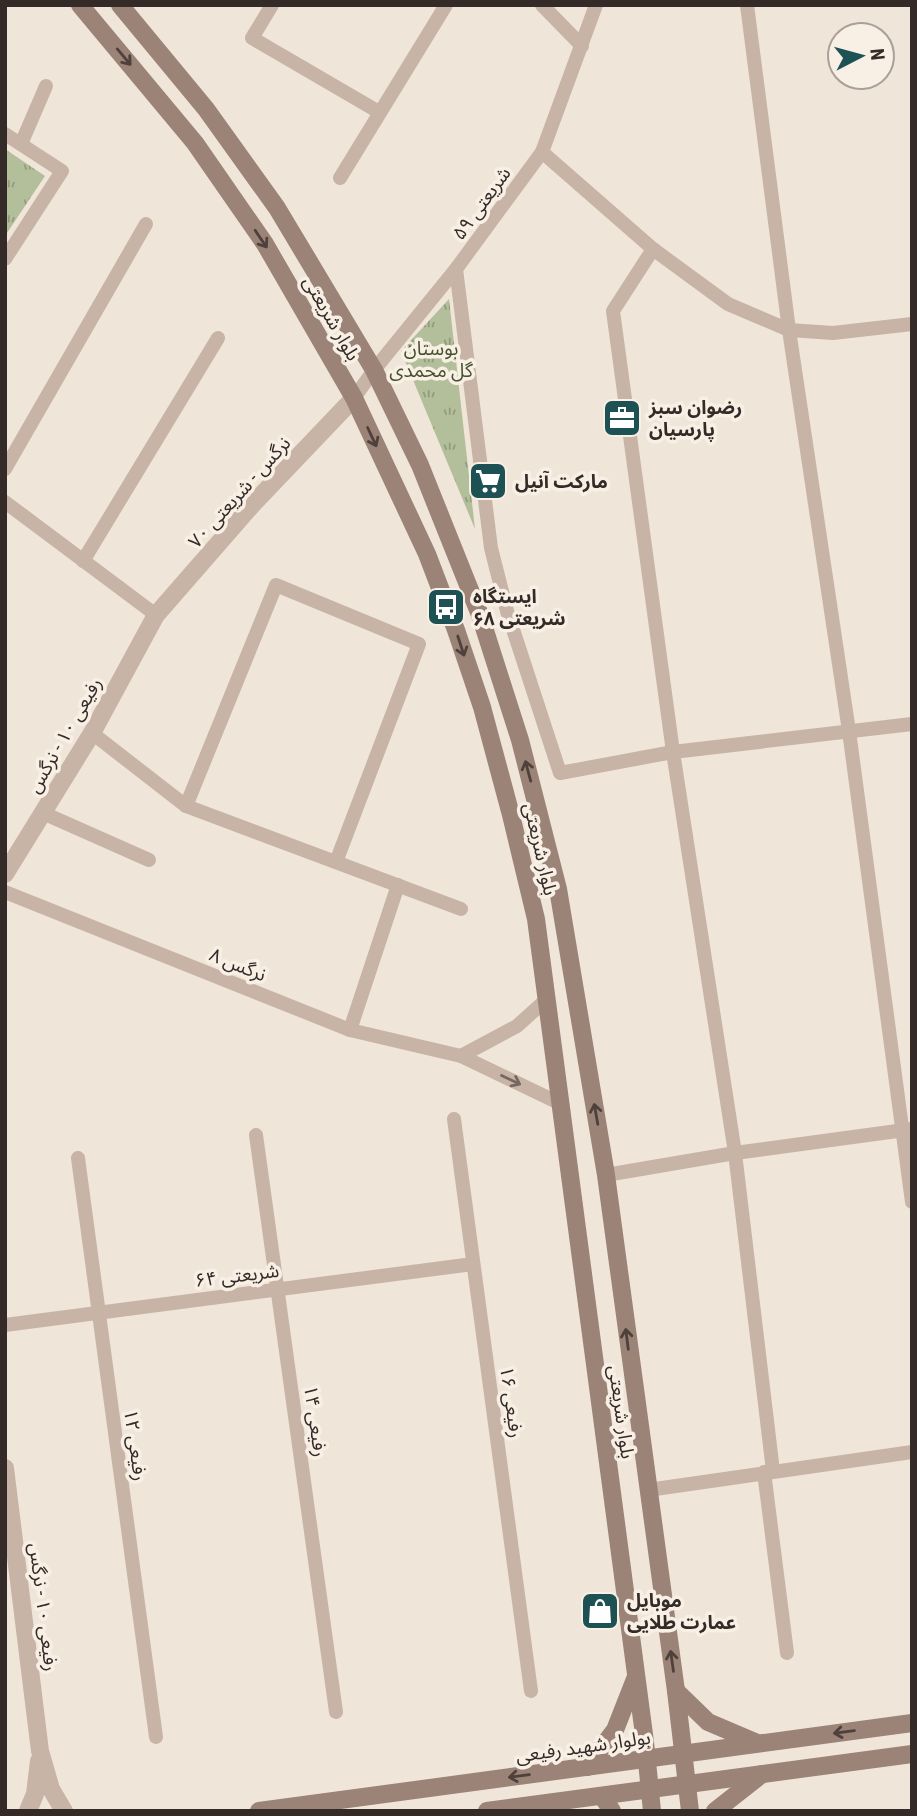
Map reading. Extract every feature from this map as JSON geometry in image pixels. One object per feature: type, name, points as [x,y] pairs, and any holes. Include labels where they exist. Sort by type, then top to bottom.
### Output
[{"type":"main road","name":"بلوار شریعتی","points":[[80,5],[195,143],[265,244],[354,398],[427,554],[482,707],[512,815],[536,919],[652,1811]]},
{"type":"main road","name":"بلوار شریعتی","points":[[120,5],[206,109],[277,208],[374,370],[420,466],[480,615],[520,740],[558,889],[606,1175],[690,1811]]},
{"type":"main road","points":[[587,1767],[615,1730],[636,1675]]},
{"type":"main road","points":[[676,1691],[708,1722],[758,1743]]},
{"type":"main road","name":"بولوار شهید رفیعی","points":[[260,1811],[912,1723]]},
{"type":"main road","points":[[487,1811],[607,1803],[650,1789],[912,1754]]},
{"type":"main road","points":[[715,1811],[763,1772]]},
{"type":"street","points":[[272,5],[252,38],[379,112]]},
{"type":"street","points":[[340,178],[446,5]]},
{"type":"street","points":[[542,5],[582,46]]},
{"type":"street","name":"شریعتی ۵۹","points":[[354,398],[456,270],[542,152],[596,5]]},
{"type":"street","points":[[747,5],[789,330],[849,731],[875,931],[907,1130],[912,1202]]},
{"type":"street","points":[[21,144],[46,86]]},
{"type":"street","points":[[5,134],[62,171],[5,259]]},
{"type":"street","points":[[542,152],[653,249],[728,304],[789,330],[833,333],[912,324]]},
{"type":"street","points":[[5,469],[146,224]]},
{"type":"street","points":[[653,249],[613,311],[673,752],[735,1153],[773,1471],[764,1472]]},
{"type":"street","points":[[456,270],[491,548],[507,611],[561,773],[673,752],[912,724]]},
{"type":"street","points":[[83,561],[218,338]]},
{"type":"street","name":"نرگس - شریعتی ۷۰","points":[[156,615],[252,505],[354,398]]},
{"type":"street","points":[[5,502],[156,615]]},
{"type":"street","points":[[186,806],[276,585],[418,643],[336,862]]},
{"type":"street","name":"رفیعی ۱۰ - نرگس","points":[[5,874],[92,733],[156,615]]},
{"type":"street","points":[[92,733],[186,806],[461,909]]},
{"type":"street","points":[[43,813],[149,860]]},
{"type":"street","points":[[350,1030],[398,885]]},
{"type":"street","name":"نرگس ۸","points":[[5,892],[350,1030],[461,1056],[561,1104]]},
{"type":"street","points":[[461,1056],[517,1026],[547,999]]},
{"type":"street","name":"رفیعی ۱۶","points":[[454,1119],[531,1691]]},
{"type":"street","points":[[606,1175],[735,1153],[907,1130]]},
{"type":"street","name":"رفیعی ۱۴","points":[[256,1135],[335,1712]]},
{"type":"street","name":"رفیعی ۱۲","points":[[78,1158],[156,1737]]},
{"type":"street","name":"شریعتی ۶۴","points":[[5,1325],[474,1264]]},
{"type":"street","points":[[648,1490],[912,1452]]},
{"type":"street","name":"رفیعی ۱۰ - نرگس","points":[[5,1468],[40,1751]]},
{"type":"street","points":[[764,1472],[787,1653]]},
{"type":"street","points":[[28,1811],[35,1794],[40,1751]]},
{"type":"street","points":[[40,1751],[51,1789],[65,1811]]},
{"type":"green space","points":[[5,149],[45,176],[5,236]]},
{"type":"green space","name":"بوستان گل محمدی","points":[[449,299],[475,529],[401,351]]},
{"type":"place","name":"رضوان سبز پارسیان","points":[[622,418]]},
{"type":"place","name":"مارکت آنیل","points":[[488,481]]},
{"type":"place","name":"ایستگاه شریعتی ۶۸","points":[[446,607]]},
{"type":"place","name":"موبایل عمارت طلایی","points":[[600,1611]]}]
